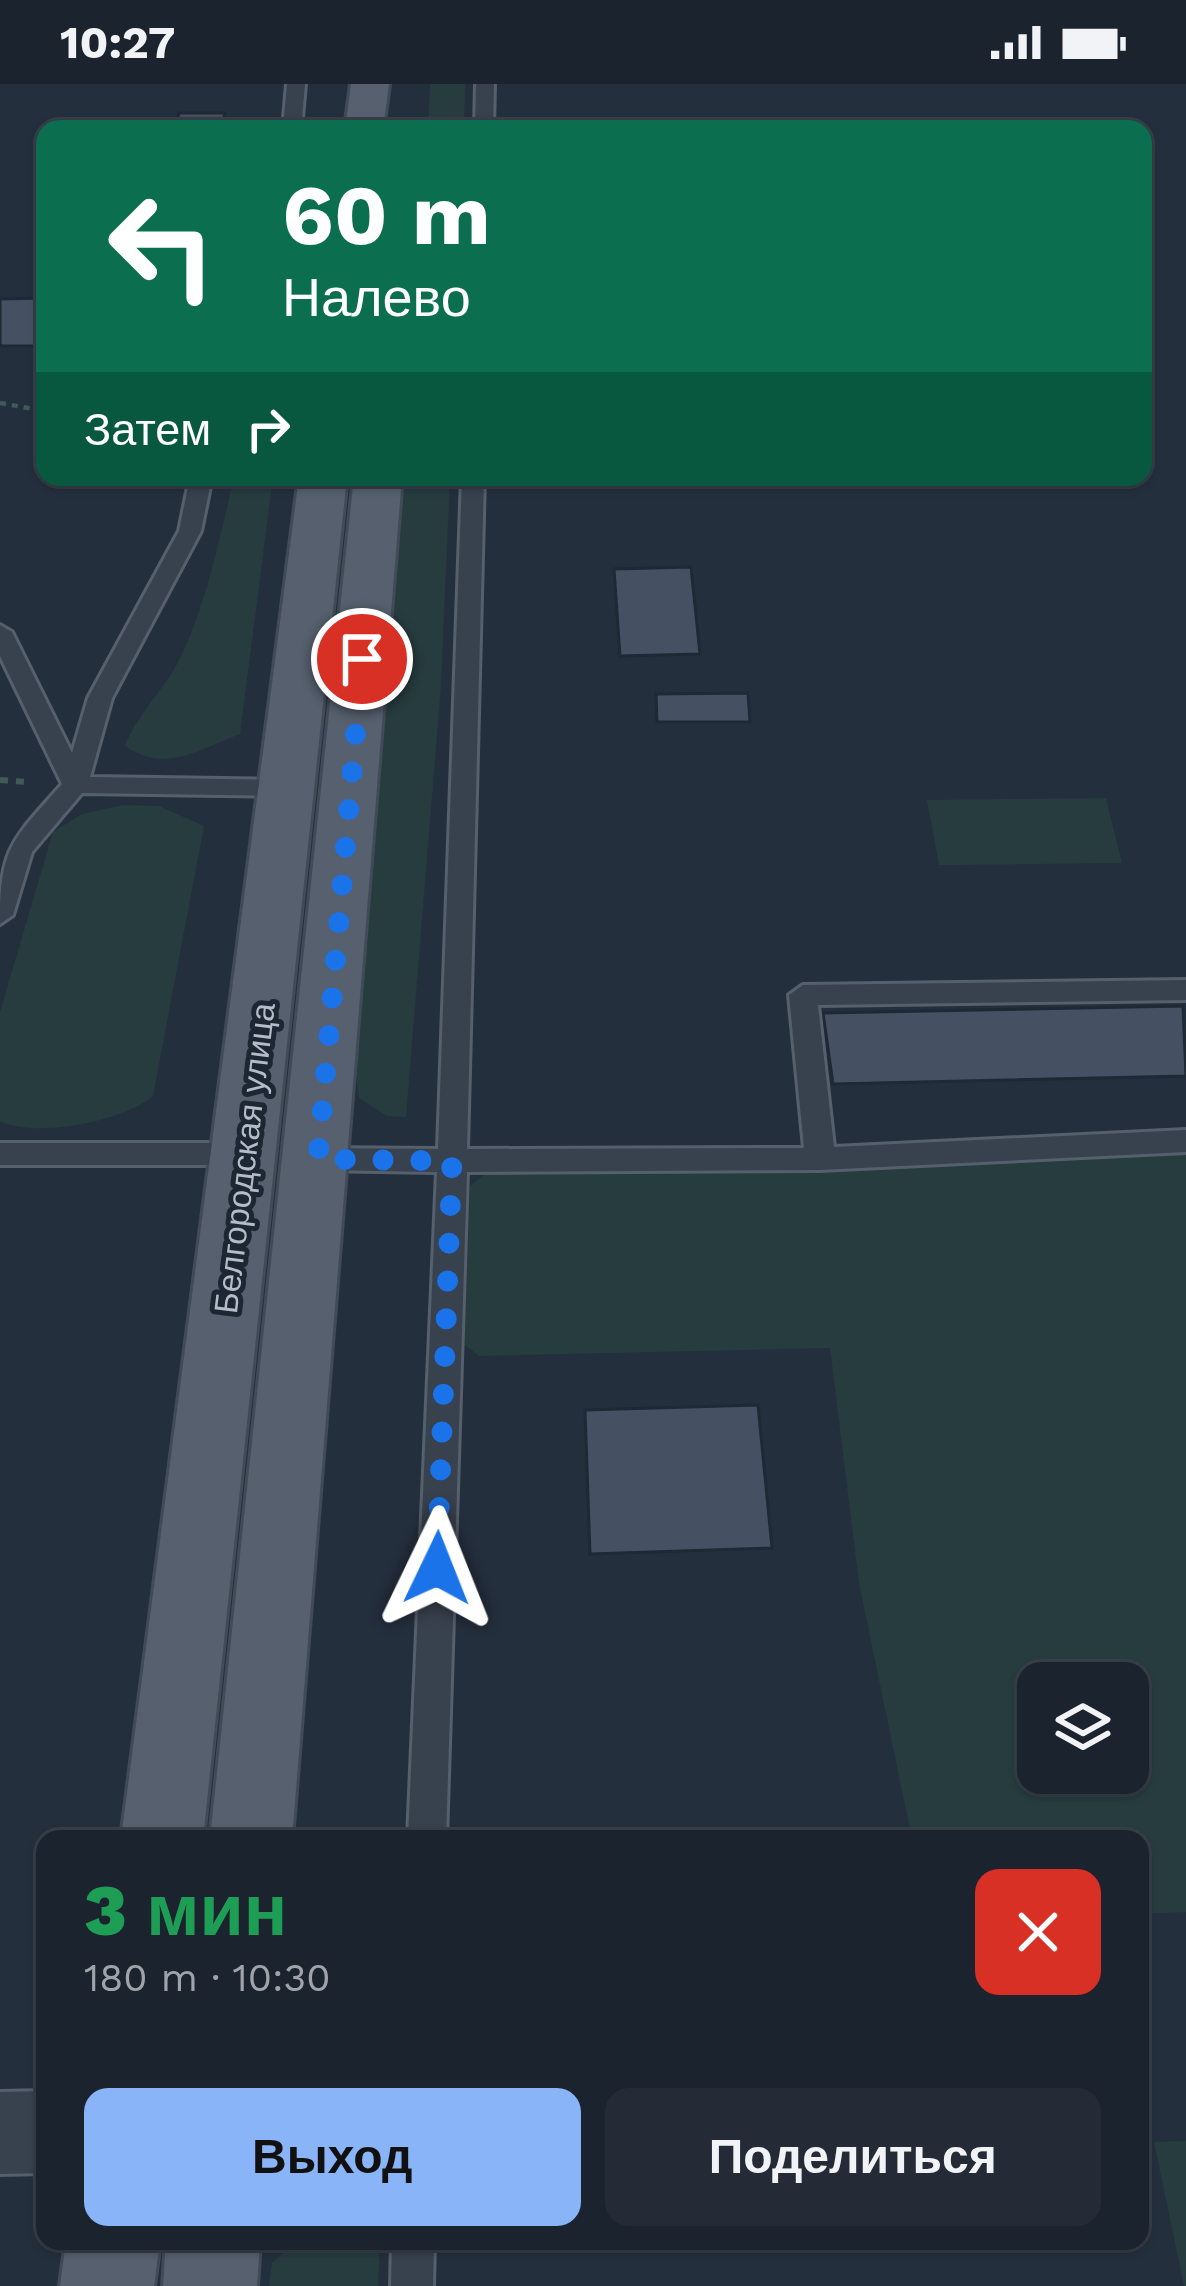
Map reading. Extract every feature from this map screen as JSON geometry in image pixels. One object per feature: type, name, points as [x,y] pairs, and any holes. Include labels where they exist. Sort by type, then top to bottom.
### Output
[{"type":"main road","points":[[365,120],[370,84]]},
{"type":"main road","name":"Белгородская улица","points":[[162,1830],[322,486]]},
{"type":"main road","name":"Белгородская улица","points":[[252,1830],[378,486]]},
{"type":"main road","points":[[107,2286],[112,2250]]},
{"type":"main road","points":[[210,2286],[213,2250]]},
{"type":"street","points":[[0,2134],[36,2132]]},
{"type":"lane","points":[[293,120],[296,84]]},
{"type":"lane","points":[[484,120],[485,84]]},
{"type":"lane","points":[[0,915],[10,852],[75,785],[100,698],[190,531],[199,486]]},
{"type":"lane","points":[[427,1830],[473,486]]},
{"type":"lane","points":[[0,632],[75,785]]},
{"type":"lane","points":[[75,785],[288,788]]},
{"type":"lane","points":[[820,1159],[803,995],[1186,990]]},
{"type":"lane","points":[[318,1159],[820,1159],[1186,1141]]},
{"type":"lane","points":[[0,1154],[244,1154]]},
{"type":"lane","points":[[412,2286],[413,2250]]},
{"type":"path","points":[[0,403],[36,409]]},
{"type":"green space","points":[[430,84],[465,84],[464,120],[428,120]]},
{"type":"green space","points":[[231,486],[272,486],[240,734],[182,756],[140,754],[125,746],[185,647]]},
{"type":"green space","points":[[400,486],[450,486],[441,685],[406,1117],[387,1116],[359,1098],[355,1066]]},
{"type":"green space","points":[[1106,798],[1122,863],[939,865],[927,800]]},
{"type":"green space","points":[[123,805],[159,806],[204,826],[153,1096],[122,1113],[79,1125],[34,1128],[0,1121],[0,1012],[53,832],[82,814]]},
{"type":"green space","points":[[1186,1145],[1186,1912],[1149,1914],[1149,1830],[910,1830],[859,1583],[830,1348],[479,1356],[464,1344],[470,1186],[494,1167]]},
{"type":"green space","points":[[1186,2141],[1186,2286],[1184,2286],[1154,2142]]},
{"type":"green space","points":[[287,2250],[380,2250],[378,2286],[269,2286],[272,2263]]},
{"type":"building","points":[[179,113],[225,113],[223,120],[177,120]]},
{"type":"building","points":[[36,298],[36,346],[0,346],[0,299]]},
{"type":"building","points":[[691,567],[700,654],[620,656],[614,569]]},
{"type":"building","points":[[748,693],[750,722],[657,722],[656,694]]},
{"type":"building","points":[[1183,1006],[1186,1076],[833,1084],[823,1013]]},
{"type":"building","points":[[758,1405],[772,1548],[590,1554],[585,1410]]},
{"type":"route","points":[[362,659],[318,1159],[452,1161],[437,1568]]}]
